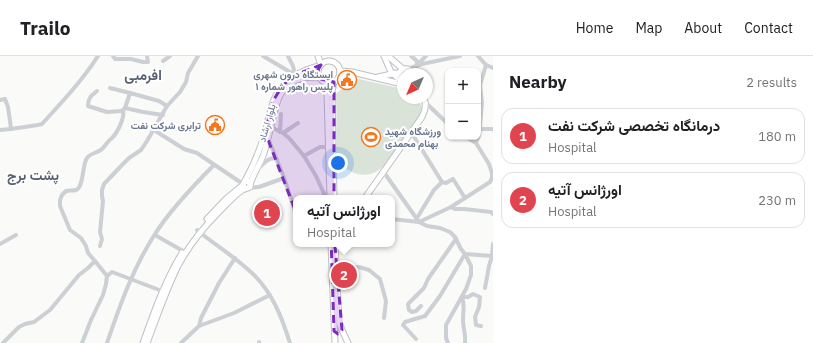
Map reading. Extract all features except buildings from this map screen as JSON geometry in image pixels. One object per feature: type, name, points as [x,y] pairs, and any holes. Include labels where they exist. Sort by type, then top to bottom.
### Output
[{"type":"main road","points":[[318,56],[321,65]]},
{"type":"main road","points":[[326,56],[330,62],[337,65],[340,71],[339,78],[330,83],[325,82],[319,77],[318,70],[321,65],[330,62]]},
{"type":"main road","points":[[384,56],[392,72],[397,77]]},
{"type":"main road","points":[[388,56],[402,68]]},
{"type":"main road","name":"بلوار ارشاد","points":[[246,185],[263,156],[273,101],[276,94],[286,82],[295,76],[321,65]]},
{"type":"main road","points":[[340,71],[352,72],[397,83]]},
{"type":"main road","points":[[375,78],[397,71]]},
{"type":"main road","name":"بلوار ارشاد","points":[[246,185],[255,160],[271,127],[277,101],[284,89],[292,82],[305,77],[319,77]]},
{"type":"main road","points":[[325,82],[327,93],[330,195]]},
{"type":"main road","points":[[334,82],[332,92],[334,195]]},
{"type":"main road","points":[[367,195],[424,112],[425,104]]},
{"type":"main road","points":[[143,343],[162,291],[183,251],[199,231],[246,185]]},
{"type":"main road","points":[[147,343],[178,266],[199,231]]},
{"type":"main road","points":[[334,247],[339,322],[347,343],[341,343]]},
{"type":"main road","points":[[334,247],[335,343]]},
{"type":"main road","points":[[334,331],[338,334],[342,330]]},
{"type":"street","points":[[0,130],[42,124],[76,86],[98,56]]},
{"type":"street","points":[[113,56],[115,59],[131,59],[148,62],[147,56]]},
{"type":"street","points":[[163,61],[170,56]]},
{"type":"street","points":[[100,246],[102,239],[100,232],[103,201],[102,190],[104,184],[129,158],[141,150],[167,106],[180,92],[186,82],[188,73],[198,56]]},
{"type":"street","points":[[262,56],[295,76]]},
{"type":"street","points":[[288,56],[293,66],[295,76]]},
{"type":"street","points":[[411,56],[420,65]]},
{"type":"street","points":[[418,68],[421,61],[426,56]]},
{"type":"street","points":[[410,68],[460,56]]},
{"type":"street","points":[[478,56],[486,65],[493,68]]},
{"type":"street","points":[[481,112],[482,103],[480,85],[486,65]]},
{"type":"street","points":[[110,88],[159,101],[167,106]]},
{"type":"street","points":[[97,91],[90,97],[88,106],[107,112],[122,111],[124,109],[163,115]]},
{"type":"street","points":[[107,276],[88,253],[81,238],[70,230],[60,206],[60,200],[66,191],[75,190],[78,188],[87,158],[103,149],[108,140],[117,132],[123,118],[124,109],[130,93]]},
{"type":"street","points":[[0,100],[5,99],[8,107],[11,129]]},
{"type":"street","points":[[429,104],[445,121]]},
{"type":"street","points":[[281,114],[282,132]]},
{"type":"street","points":[[282,132],[298,123]]},
{"type":"street","points":[[271,127],[282,132],[289,138],[304,156],[316,176],[325,195]]},
{"type":"street","points":[[481,129],[493,129]]},
{"type":"street","points":[[154,130],[184,149],[197,153],[246,185],[258,187],[284,178]]},
{"type":"street","points":[[410,132],[442,182]]},
{"type":"street","points":[[268,135],[293,205]]},
{"type":"street","points":[[395,219],[418,220],[451,207],[492,183],[491,164],[476,143],[471,140]]},
{"type":"street","points":[[304,156],[320,147],[329,147]]},
{"type":"street","points":[[255,172],[268,160],[272,158],[277,159]]},
{"type":"street","points":[[108,343],[130,279],[155,235],[182,200],[214,165]]},
{"type":"street","points":[[383,171],[418,220],[427,226],[440,228],[450,232],[456,239],[471,266],[471,275],[466,289],[446,325],[446,338],[448,343]]},
{"type":"street","points":[[418,220],[434,190],[442,182],[446,183],[452,179],[465,198]]},
{"type":"street","points":[[451,207],[455,210],[464,209],[492,212]]},
{"type":"street","points":[[199,231],[235,258],[254,275],[270,295],[280,315],[290,343]]},
{"type":"street","points":[[0,244],[16,235]]},
{"type":"street","points":[[155,235],[183,251]]},
{"type":"street","points":[[421,306],[416,312],[412,312],[408,304],[424,288],[456,239]]},
{"type":"street","points":[[485,288],[489,266],[493,256],[493,241]]},
{"type":"street","points":[[465,254],[493,256]]},
{"type":"street","points":[[416,339],[403,325],[405,322],[425,316],[433,307],[465,254]]},
{"type":"street","points":[[199,326],[201,318],[219,283],[235,258]]},
{"type":"street","points":[[3,343],[19,327],[24,324],[34,322],[50,310],[79,275],[95,261]]},
{"type":"street","points":[[336,268],[364,268],[380,279],[386,301],[384,318]]},
{"type":"street","points":[[82,343],[103,295],[107,276],[112,272],[162,291]]},
{"type":"street","points":[[462,297],[468,297],[473,294],[480,297],[479,307],[475,317],[476,325],[481,326]]},
{"type":"street","points":[[181,343],[199,326],[234,313],[270,295]]},
{"type":"street","points":[[462,297],[464,302],[463,320],[466,336],[465,343]]},
{"type":"highlighted area","points":[[321,65],[318,70],[321,79],[334,82],[334,207],[358,208],[335,246],[342,330],[338,334],[334,331],[331,237],[306,238],[265,132],[273,101],[282,86],[295,75]]},
{"type":"shaded area","name":"ورزشگاه شهید بهنام محمدی","points":[[350,77],[397,88],[397,104],[421,104],[421,115],[383,167],[374,173],[362,175],[357,174],[346,168],[337,159],[336,94],[350,82]]},
{"type":"place","name":"ایستگاه درون شهری پلیس راهور شماره ۱","points":[[347,80]]},
{"type":"place","name":"ترابری شرکت نفت","points":[[215,125]]},
{"type":"place","name":"ورزشگاه شهید بهنام محمدی","points":[[371,137]]},
{"type":"place","name":"درمانگاه تخصصی شرکت نفت","points":[[267,213]]},
{"type":"place","name":"اورژانس آتیه","points":[[344,275]]},
{"type":"district","name":"افرمبی","points":[[143,75]]},
{"type":"district","name":"پشت برج","points":[[33,175]]}]
